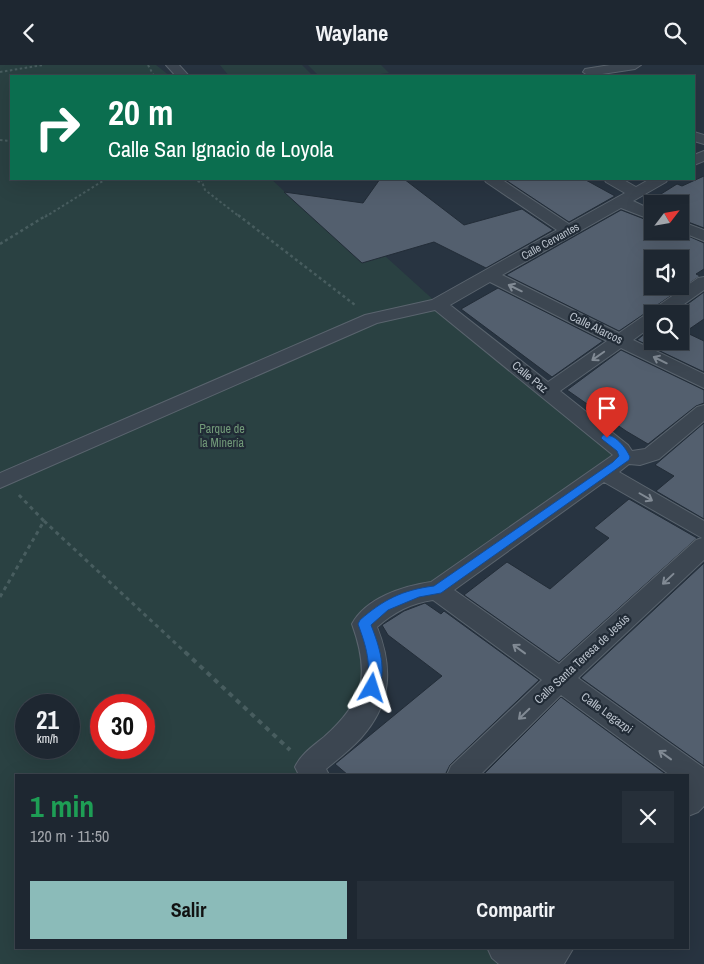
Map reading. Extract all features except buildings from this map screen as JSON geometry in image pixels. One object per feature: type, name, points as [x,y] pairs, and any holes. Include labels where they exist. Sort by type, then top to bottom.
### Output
[{"type":"street","points":[[172,65],[181,75]]},
{"type":"street","points":[[588,71],[635,65]]},
{"type":"street","points":[[492,180],[569,231]]},
{"type":"street","points":[[613,180],[636,193]]},
{"type":"street","name":"Calle Cervantes","points":[[2,480],[372,319],[438,304],[659,180]]},
{"type":"street","points":[[621,202],[644,212]]},
{"type":"street","points":[[689,230],[704,236]]},
{"type":"street","name":"Calle Alarcos","points":[[489,275],[704,381]]},
{"type":"street","points":[[671,305],[704,282]]},
{"type":"street","name":"Calle Paz","points":[[438,304],[623,453]]},
{"type":"street","points":[[548,391],[644,324]]},
{"type":"street","points":[[312,771],[352,729],[368,703],[376,673],[372,645],[364,624],[383,607],[417,593],[436,590],[604,473],[623,453],[640,458],[652,455],[704,411]]},
{"type":"street","points":[[604,473],[704,531]]},
{"type":"street","name":"Calle Santa Teresa de Jesús","points":[[462,774],[560,679],[704,546]]},
{"type":"street","name":"Calle Legazpi","points":[[436,590],[704,784]]},
{"type":"street","points":[[689,802],[704,784]]},
{"type":"street","points":[[506,949],[525,964]]},
{"type":"street","points":[[543,964],[556,949]]},
{"type":"path","points":[[0,72],[43,65]]},
{"type":"path","points":[[0,244],[104,180]]},
{"type":"path","points":[[201,181],[205,191],[336,288],[372,319]]},
{"type":"path","points":[[2,480],[312,771]]},
{"type":"path","points":[[0,597],[44,521]]},
{"type":"green space","name":"Parque de la Minería","points":[[0,65],[156,65],[169,75],[10,75],[10,180],[272,180],[362,263],[385,256],[438,304],[621,450],[417,593],[370,601],[364,624],[376,673],[316,774],[15,774],[15,949],[495,949],[512,964],[0,964]]},
{"type":"green space","points":[[220,65],[302,65],[312,75],[228,75]]},
{"type":"green space","points":[[308,65],[381,65],[389,73],[373,75],[318,75]]},
{"type":"route","points":[[372,688],[376,673],[372,645],[364,624],[383,607],[417,593],[436,590],[625,457],[622,450],[607,438]]}]
